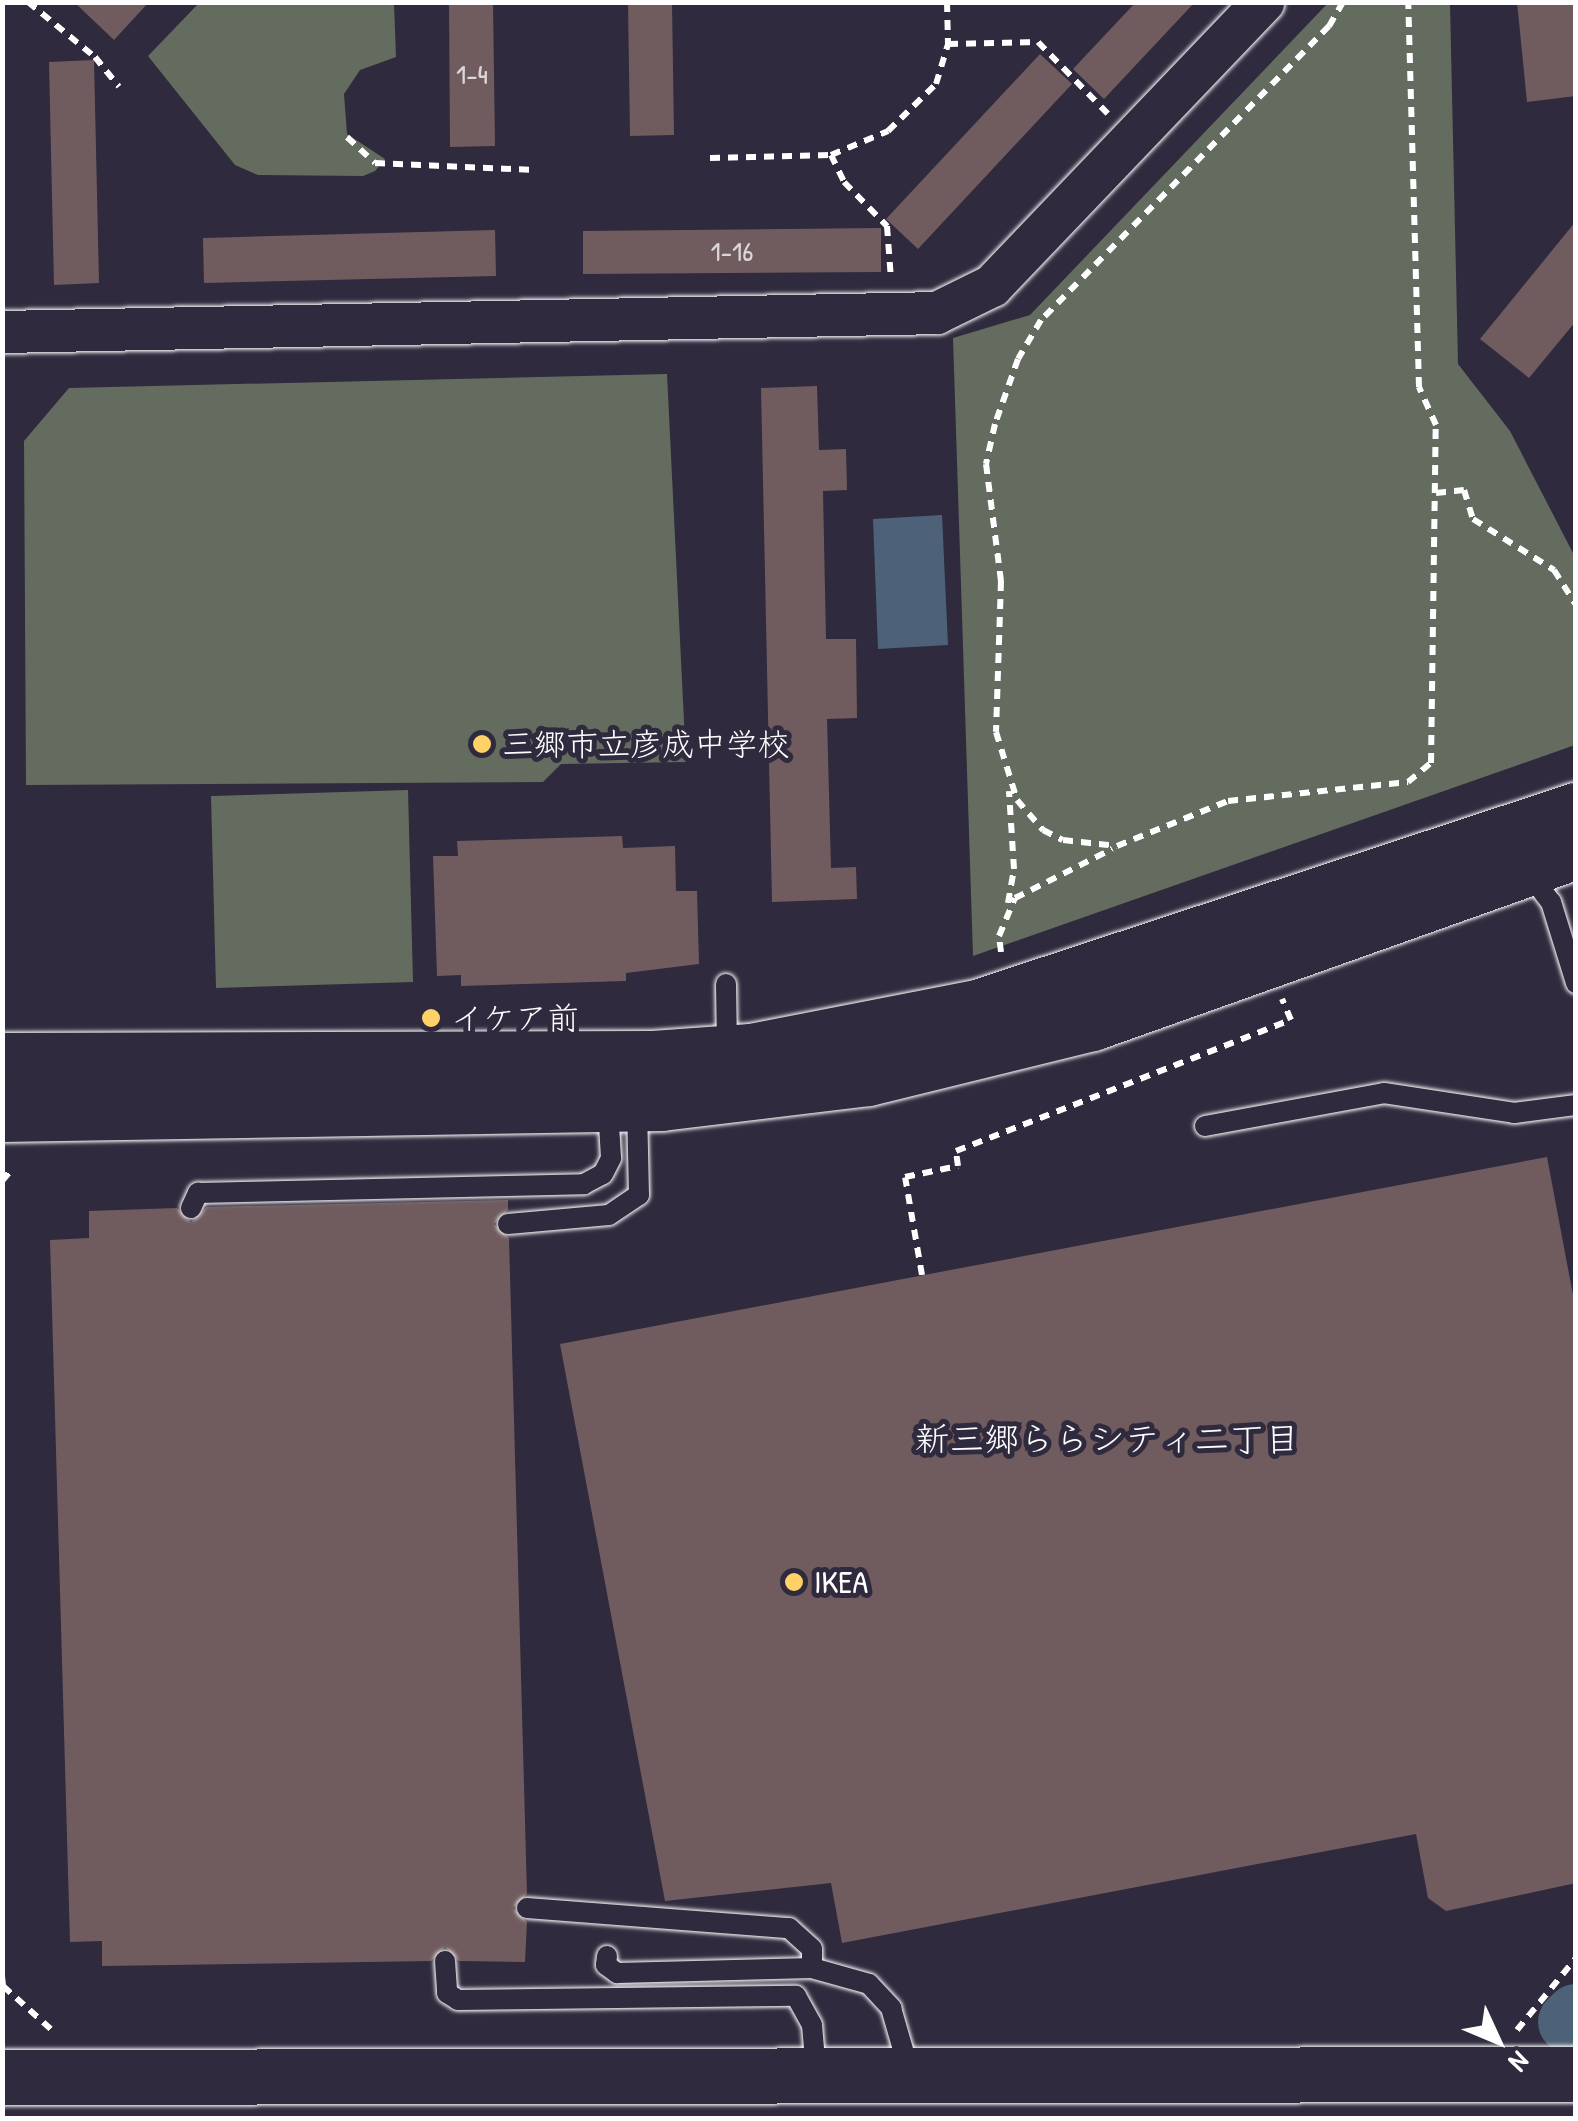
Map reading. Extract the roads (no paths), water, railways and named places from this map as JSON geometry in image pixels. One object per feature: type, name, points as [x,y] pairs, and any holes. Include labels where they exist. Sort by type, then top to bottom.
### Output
[{"type":"street","points":[[2,332],[937,313],[992,286],[1263,2]]},
{"type":"street","points":[[2,1060],[727,1052],[977,1007],[1576,810]]},
{"type":"street","points":[[2,1114],[622,1104],[738,1098],[979,1055],[1092,1024],[1551,861]]},
{"type":"street","points":[[2,2077],[1576,2074]]},
{"type":"lane","points":[[1551,861],[1551,902],[1576,983]]},
{"type":"lane","points":[[726,984],[727,1052]]},
{"type":"lane","points":[[1204,1126],[1384,1092],[1514,1113],[1576,1104]]},
{"type":"lane","points":[[191,1208],[198,1194],[584,1184],[604,1174],[622,1104]]},
{"type":"lane","points":[[508,1224],[609,1215],[639,1194],[622,1104]]},
{"type":"lane","points":[[527,1908],[789,1928],[812,1949],[812,1968]]},
{"type":"lane","points":[[607,1956],[606,1965],[617,1973],[812,1968],[870,1984],[891,2008],[910,2076]]},
{"type":"lane","points":[[445,1961],[446,1993],[458,2000],[796,1996],[812,2024],[816,2074]]},
{"type":"water","points":[[942,515],[948,645],[878,649],[873,519]]},
{"type":"waterway","points":[[1569,2022],[1576,2015]]},
{"type":"place","name":"三郷市立彦成中学校","points":[[482,744]]},
{"type":"place","name":"イケア前","points":[[431,1018]]},
{"type":"place","name":"IKEA","points":[[794,1582]]},
{"type":"district","name":"新三郷ららシティ二丁目","points":[[1107,1439]]}]
